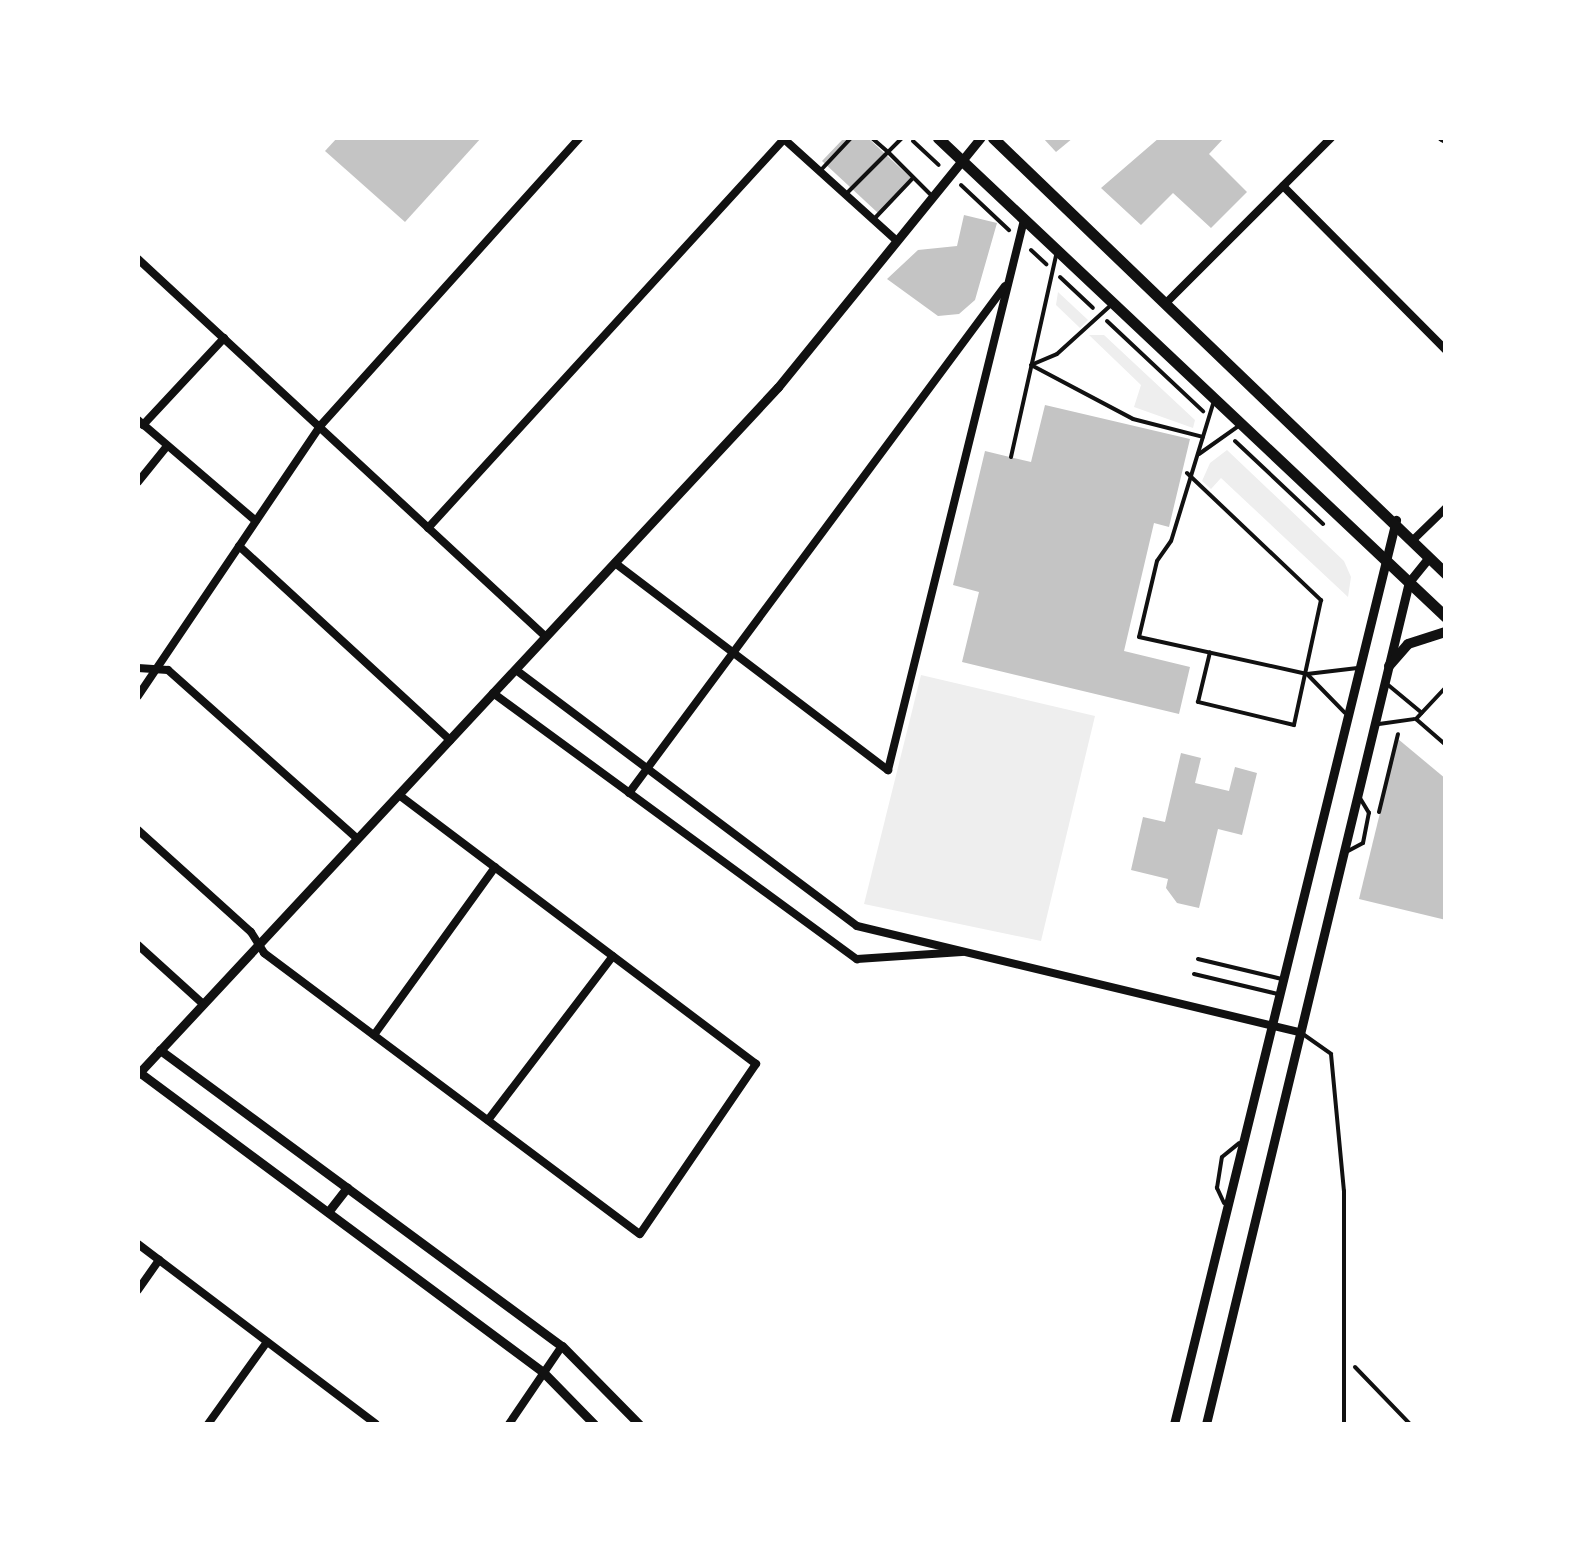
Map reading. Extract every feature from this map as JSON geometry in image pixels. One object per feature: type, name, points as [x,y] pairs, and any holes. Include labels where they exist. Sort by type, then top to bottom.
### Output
[{"type":"main road","points":[[938,138],[1446,617]]},
{"type":"main road","points":[[992,138],[1396,520],[1446,574]]},
{"type":"main road","points":[[1388,666],[1408,644],[1446,632]]},
{"type":"street","points":[[138,696],[321,425],[579,138]]},
{"type":"street","points":[[428,528],[785,138],[897,240]]},
{"type":"street","points":[[594,1424],[543,1372],[138,1073],[778,388],[980,138]]},
{"type":"street","points":[[1167,302],[1331,138]]},
{"type":"street","points":[[1283,186],[1446,350]]},
{"type":"street","points":[[615,562],[888,770],[1024,220]]},
{"type":"street","points":[[138,259],[546,638]]},
{"type":"street","points":[[629,792],[1010,280]]},
{"type":"street","points":[[224,338],[140,422],[256,521]]},
{"type":"street","points":[[138,482],[168,446]]},
{"type":"street","points":[[1414,540],[1446,508]]},
{"type":"street","points":[[1174,1424],[1396,520]]},
{"type":"street","points":[[239,546],[450,740]]},
{"type":"street","points":[[1206,1424],[1409,582],[1429,558]]},
{"type":"street","points":[[138,668],[168,670],[358,839]]},
{"type":"street","points":[[516,670],[857,926],[1300,1032]]},
{"type":"street","points":[[494,694],[856,960],[973,951]]},
{"type":"street","points":[[138,830],[258,943],[374,1036],[640,1234],[756,1064],[399,795]]},
{"type":"street","points":[[374,1036],[495,867]]},
{"type":"street","points":[[138,944],[202,1004]]},
{"type":"street","points":[[488,1120],[613,956]]},
{"type":"street","points":[[160,1050],[562,1346],[638,1424]]},
{"type":"street","points":[[328,1212],[347,1188]]},
{"type":"street","points":[[138,1244],[376,1424]]},
{"type":"street","points":[[138,1290],[159,1260]]},
{"type":"street","points":[[208,1424],[267,1342]]},
{"type":"street","points":[[508,1424],[562,1346]]},
{"type":"lane","points":[[820,171],[851,138]]},
{"type":"lane","points":[[872,138],[932,196]]},
{"type":"lane","points":[[846,194],[902,138]]},
{"type":"lane","points":[[874,220],[913,178]]},
{"type":"lane","points":[[1011,457],[1057,250]]},
{"type":"lane","points":[[1032,365],[1057,354],[1113,303]]},
{"type":"lane","points":[[1032,365],[1133,419],[1203,437]]},
{"type":"lane","points":[[1215,398],[1199,454],[1188,473],[1139,637],[1306,674],[1358,668]]},
{"type":"lane","points":[[1199,454],[1242,424]]},
{"type":"lane","points":[[1188,473],[1317,592],[1321,600],[1294,726],[1198,702],[1210,652]]},
{"type":"lane","points":[[1306,674],[1346,714]]},
{"type":"lane","points":[[1384,683],[1422,713]]},
{"type":"lane","points":[[1374,724],[1416,719],[1446,687]]},
{"type":"lane","points":[[1416,719],[1446,745]]},
{"type":"lane","points":[[1344,853],[1362,843],[1370,814],[1358,794]]},
{"type":"lane","points":[[1198,959],[1282,979]]},
{"type":"lane","points":[[1194,974],[1278,994]]},
{"type":"lane","points":[[1300,1032],[1331,1054],[1344,1191],[1344,1424]]},
{"type":"lane","points":[[1226,1207],[1217,1188],[1222,1157],[1243,1140]]},
{"type":"path","points":[[916,144],[1010,230]]},
{"type":"path","points":[[1036,255],[1042,260]]},
{"type":"path","points":[[1068,284],[1090,305]]},
{"type":"path","points":[[1111,324],[1200,408]]},
{"type":"path","points":[[1233,439],[1328,529]]},
{"type":"path","points":[[1379,813],[1398,734]]},
{"type":"path","points":[[1344,1348],[1364,1383],[1410,1424]]},
{"type":"shaded area","points":[[1058,292],[1088,320],[1080,328],[1056,305]]},
{"type":"shaded area","points":[[1089,335],[1104,335],[1195,420],[1193,428],[1134,407],[1141,385]]},
{"type":"shaded area","points":[[1227,450],[1344,561],[1351,577],[1348,597],[1221,478],[1211,489],[1202,481],[1210,463]]},
{"type":"shaded area","points":[[921,675],[1095,716],[1041,941],[864,904]]},
{"type":"building","points":[[337,138],[481,138],[405,222],[325,151]]},
{"type":"building","points":[[844,138],[868,138],[911,178],[878,213],[822,161]]},
{"type":"building","points":[[1043,138],[1073,138],[1056,152]]},
{"type":"building","points":[[1159,138],[1224,138],[1209,154],[1247,192],[1211,228],[1173,193],[1141,225],[1101,188]]},
{"type":"building","points":[[964,215],[997,223],[975,300],[959,314],[938,316],[887,279],[918,250],[957,246]]},
{"type":"building","points":[[1045,405],[1190,439],[1169,527],[1154,523],[1124,651],[1190,667],[1179,714],[962,662],[979,592],[953,585],[985,451],[1031,462]]},
{"type":"building","points":[[1398,739],[1446,779],[1446,920],[1359,899]]},
{"type":"building","points":[[1181,753],[1201,758],[1195,783],[1229,791],[1235,767],[1257,773],[1242,835],[1218,829],[1199,908],[1177,903],[1166,888],[1168,879],[1131,870],[1143,817],[1165,822]]}]
